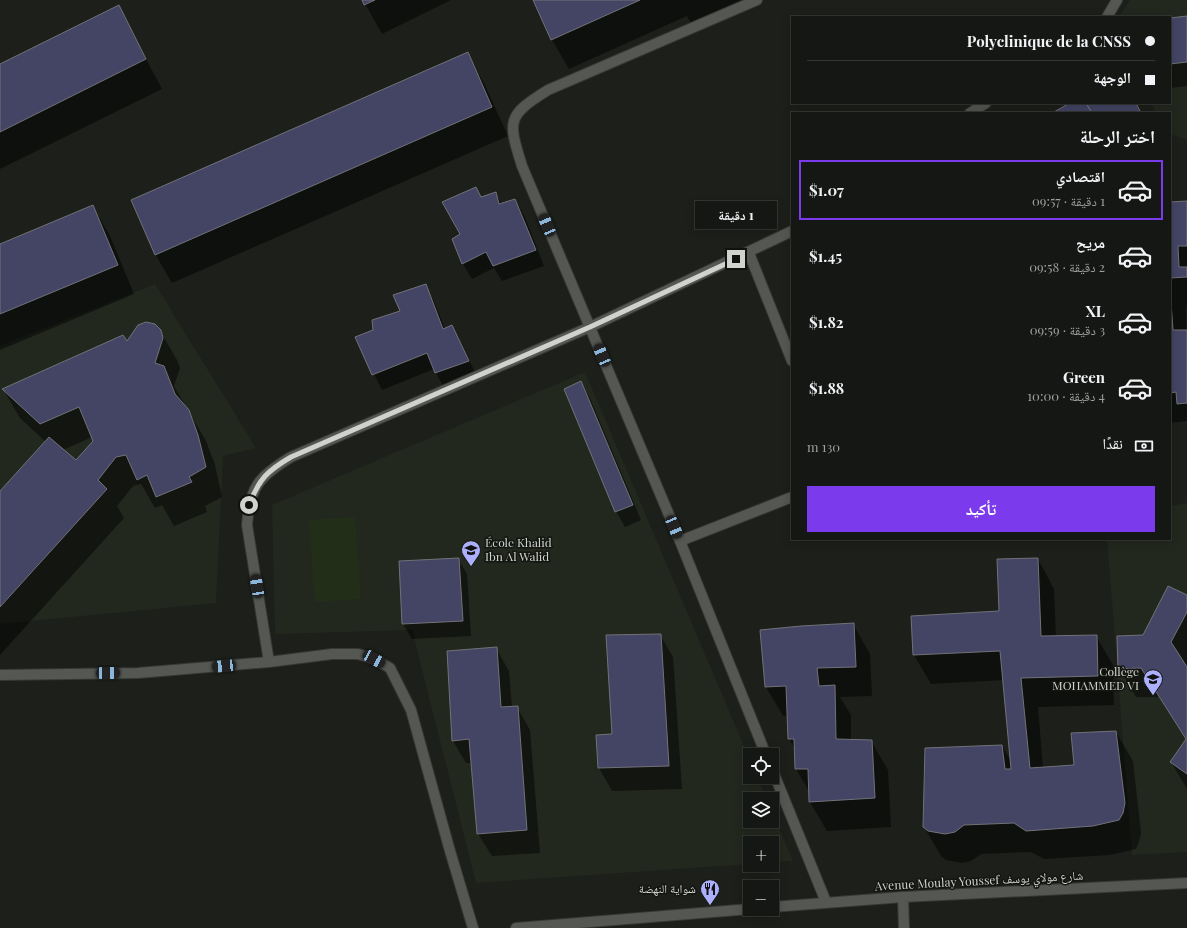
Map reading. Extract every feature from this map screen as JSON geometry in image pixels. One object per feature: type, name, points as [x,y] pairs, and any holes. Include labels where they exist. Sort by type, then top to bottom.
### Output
[{"type":"street","points":[[757,0],[548,90],[524,105],[514,118],[513,137],[522,166],[680,541],[763,748]]},
{"type":"street","points":[[1108,16],[1117,0]]},
{"type":"street","points":[[972,112],[984,104]]},
{"type":"street","points":[[269,662],[247,526],[249,505],[255,488],[262,477],[291,457],[590,327],[749,253],[791,232]]},
{"type":"street","points":[[749,253],[791,359]]},
{"type":"street","points":[[680,541],[791,497]]},
{"type":"street","points":[[0,675],[138,673],[269,662],[332,654],[358,654],[374,659],[390,668],[411,710],[473,928]]},
{"type":"street","points":[[778,784],[826,902]]},
{"type":"street","name":"Avenue Moulay Youssef شارع مولاي يوسف","points":[[779,906],[903,897],[1187,883]]},
{"type":"street","points":[[903,897],[904,928]]},
{"type":"street","points":[[516,928],[743,910]]},
{"type":"shaded area","points":[[1130,0],[1187,0],[1187,140],[1171,134],[1171,112],[1156,112],[1152,104],[1171,104],[1171,16],[1120,16]]},
{"type":"shaded area","points":[[155,284],[256,448],[223,456],[216,603],[0,624],[0,346]]},
{"type":"shaded area","name":"École Khalid Ibn Al Walid","points":[[585,372],[745,748],[743,748],[743,784],[760,784],[764,792],[743,792],[743,828],[779,828],[793,861],[779,862],[779,836],[743,836],[743,864],[476,883],[412,630],[275,634],[272,505]]},
{"type":"shaded area","name":"Collège MOHAMMED VI","points":[[1187,503],[1187,852],[1132,855],[1107,540],[1171,540],[1171,506]]},
{"type":"green space","points":[[355,517],[361,599],[315,602],[309,520]]},
{"type":"building","points":[[362,0],[375,0],[364,5]]},
{"type":"building","points":[[533,0],[640,0],[551,40]]},
{"type":"building","points":[[119,5],[146,59],[0,132],[0,64]]},
{"type":"building","points":[[1187,16],[1187,62],[1171,64],[1171,18]]},
{"type":"building","points":[[468,52],[492,107],[155,255],[131,200]]},
{"type":"building","points":[[1068,104],[1087,104],[1091,112],[1054,112]]},
{"type":"building","points":[[1087,104],[1136,104],[1140,112],[1091,112]]},
{"type":"building","points":[[476,187],[481,197],[496,192],[499,204],[515,199],[536,250],[493,266],[486,252],[462,264],[452,239],[460,234],[442,202]]},
{"type":"building","points":[[1187,201],[1187,246],[1178,246],[1179,267],[1187,267],[1187,277],[1171,278],[1171,202]]},
{"type":"building","points":[[93,205],[118,265],[0,314],[0,244]]},
{"type":"building","points":[[426,284],[443,329],[452,325],[469,361],[435,373],[427,353],[372,375],[355,337],[373,330],[372,320],[400,311],[393,295]]},
{"type":"building","points":[[1171,302],[1173,330],[1187,330],[1187,403],[1177,404],[1176,392],[1171,393]]},
{"type":"building","points":[[146,322],[155,324],[161,330],[163,338],[155,363],[164,366],[175,394],[189,410],[198,435],[206,467],[189,477],[192,482],[156,497],[147,475],[137,480],[126,455],[116,457],[98,480],[107,489],[0,607],[0,491],[49,437],[76,460],[93,441],[79,407],[40,424],[2,389],[123,335],[127,341],[138,325]]},
{"type":"building","points":[[581,381],[633,505],[615,512],[564,389]]},
{"type":"building","points":[[459,558],[463,621],[402,624],[399,561]]},
{"type":"building","points":[[1038,558],[1041,636],[1097,635],[1098,676],[1021,678],[1030,768],[1074,765],[1071,733],[1116,731],[1125,803],[1123,813],[1119,820],[1093,826],[1026,831],[1014,823],[964,825],[955,832],[945,834],[928,831],[923,827],[925,748],[1002,745],[1005,769],[1011,769],[1000,651],[913,655],[911,616],[999,611],[997,559]]},
{"type":"building","points":[[1168,586],[1187,595],[1187,612],[1171,642],[1187,667],[1187,774],[1170,762],[1186,739],[1141,668],[1118,669],[1117,636],[1143,635]]},
{"type":"building","points":[[854,623],[856,667],[817,668],[819,686],[835,685],[836,739],[872,740],[875,798],[809,802],[808,769],[795,769],[794,739],[788,739],[786,686],[765,687],[760,630]]},
{"type":"building","points":[[661,634],[669,766],[598,768],[596,735],[612,734],[606,635]]},
{"type":"building","points":[[497,647],[501,707],[518,706],[527,830],[477,834],[469,739],[452,741],[447,651]]},
{"type":"place","name":"École Khalid Ibn Al Walid","points":[[471,567]]},
{"type":"place","name":"Collège MOHAMMED VI","points":[[1153,696]]},
{"type":"place","name":"شواية النهضة","points":[[710,906]]},
{"type":"route","points":[[249,505],[255,488],[262,477],[274,467],[291,457],[590,327],[736,259]]}]
